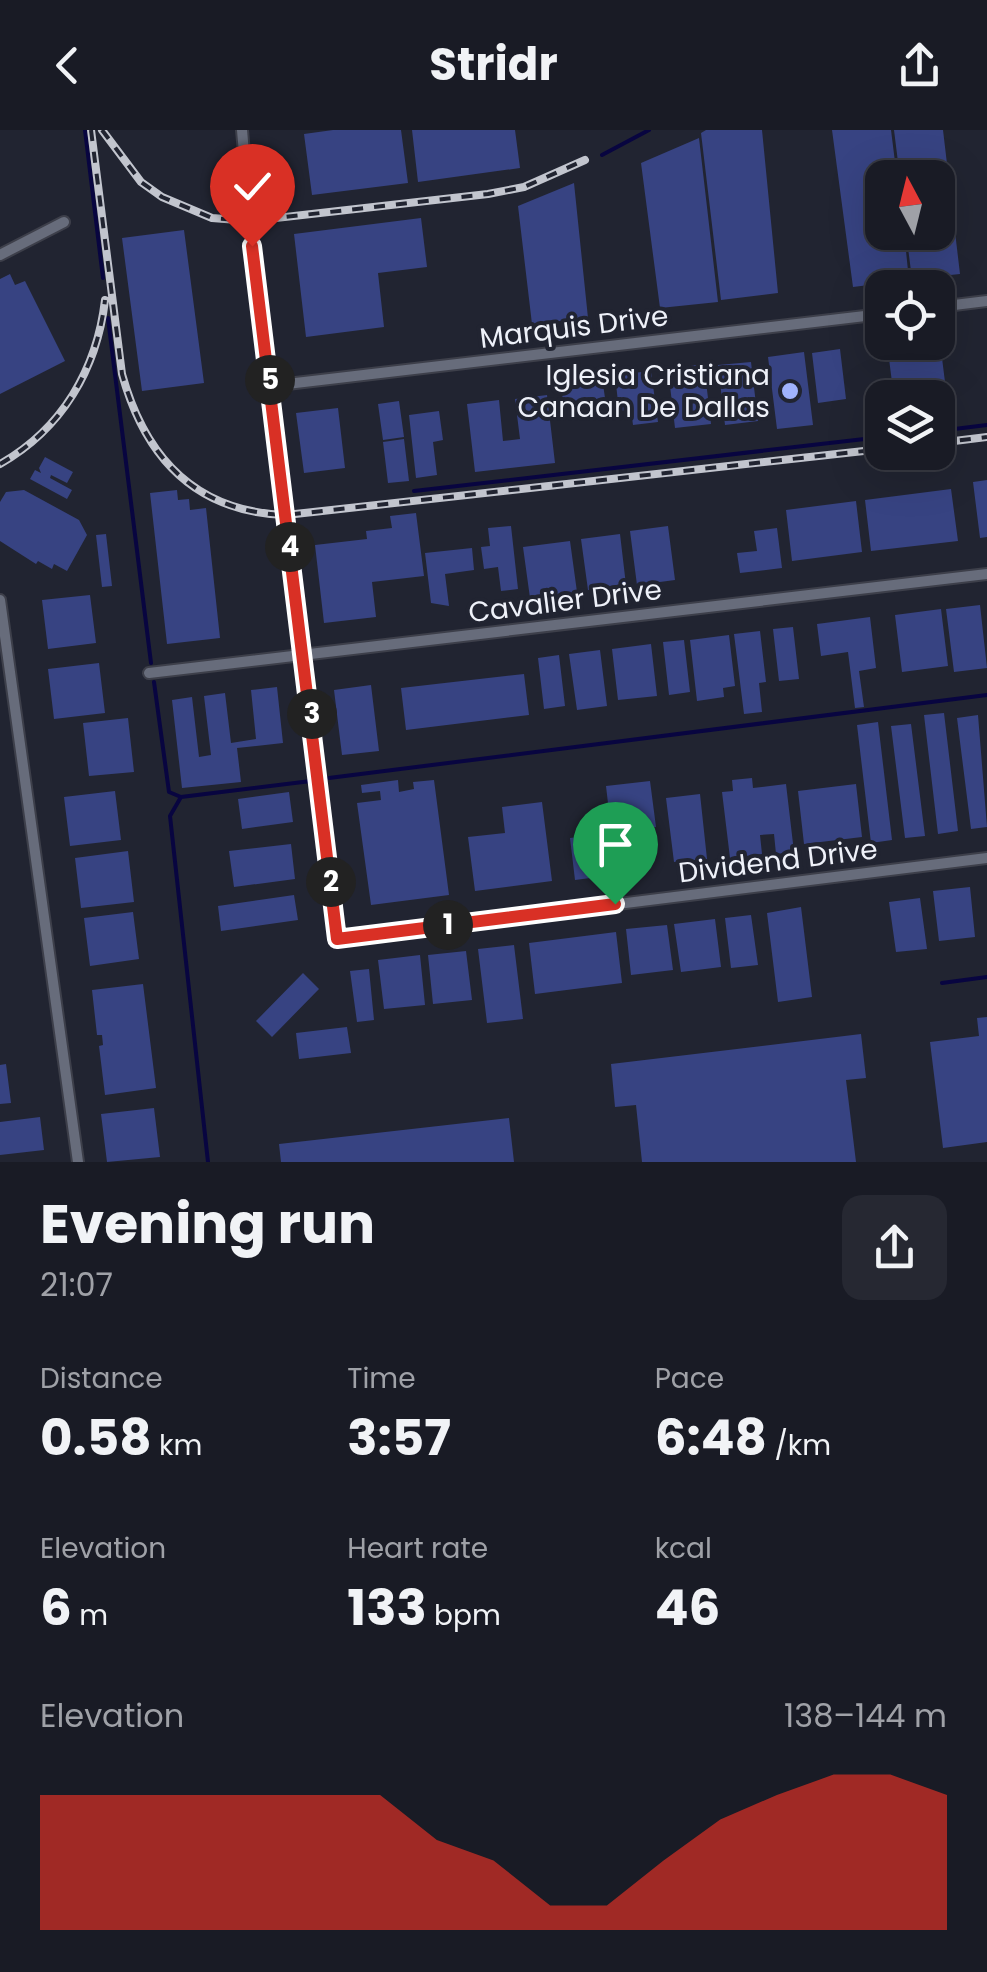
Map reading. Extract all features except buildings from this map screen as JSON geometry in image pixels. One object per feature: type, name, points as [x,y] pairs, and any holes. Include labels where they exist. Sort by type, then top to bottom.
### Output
[{"type":"street","points":[[242,130],[304,655]]},
{"type":"street","points":[[0,256],[64,222]]},
{"type":"street","points":[[955,305],[987,302]]},
{"type":"street","name":"Marquis Drive","points":[[270,386],[865,316]]},
{"type":"street","name":"Cavalier Drive","points":[[149,673],[987,574]]},
{"type":"street","points":[[0,600],[78,1162]]},
{"type":"street","name":"Dividend Drive","points":[[304,655],[337,939],[987,858]]},
{"type":"waterway","points":[[85,130],[103,278]]},
{"type":"waterway","points":[[602,155],[649,130]]},
{"type":"waterway","points":[[108,318],[151,663]]},
{"type":"waterway","points":[[955,429],[987,425]]},
{"type":"waterway","points":[[414,491],[865,439]]},
{"type":"waterway","points":[[154,682],[169,792],[181,797],[311,781]]},
{"type":"waterway","points":[[329,778],[987,695]]},
{"type":"waterway","points":[[181,797],[170,816],[208,1162]]},
{"type":"waterway","points":[[942,983],[987,977]]},
{"type":"railway","points":[[91,130],[122,374],[132,404],[160,454],[178,474],[225,503],[286,515],[865,451]]},
{"type":"railway","points":[[102,130],[141,182],[162,197],[212,218],[250,221],[488,194],[524,187],[585,160]]},
{"type":"railway","points":[[0,464],[41,433],[73,395],[94,350],[105,300]]},
{"type":"railway","points":[[955,441],[987,437]]},
{"type":"place","name":"Iglesia Cristiana Canaan De Dallas","points":[[790,391]]},
{"type":"route","points":[[252,246],[324,807],[337,939],[615,904]]}]
